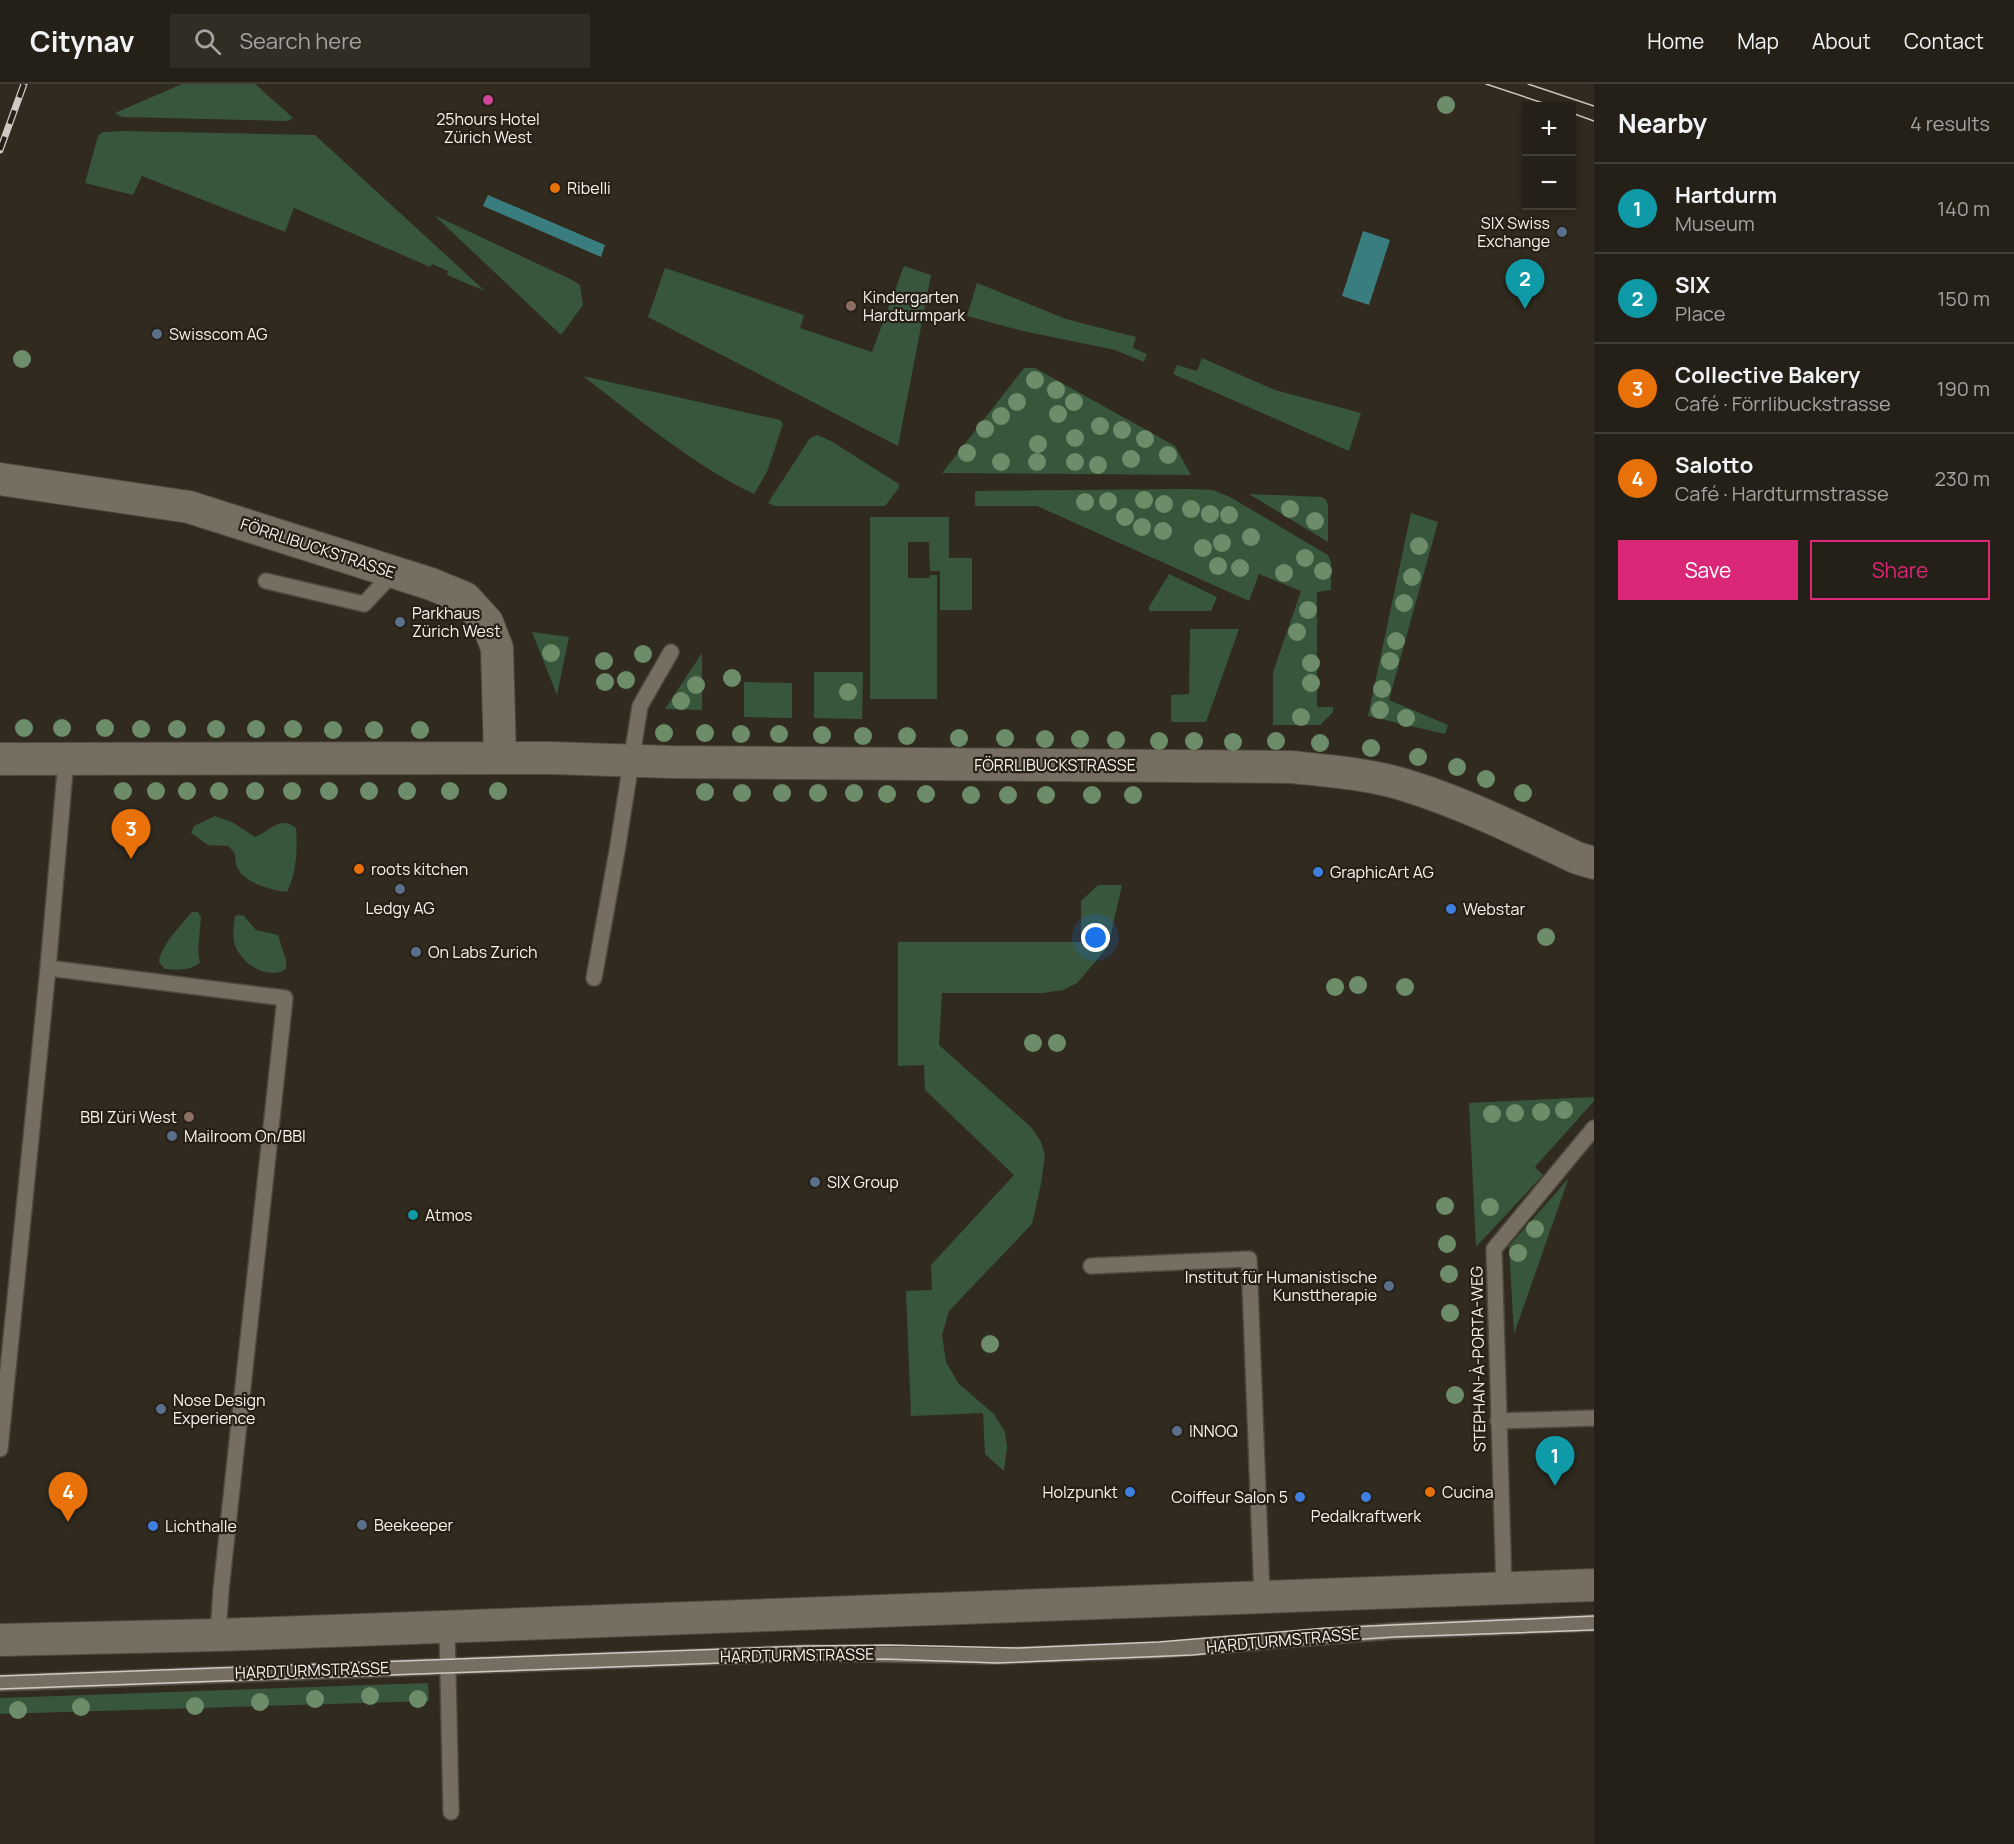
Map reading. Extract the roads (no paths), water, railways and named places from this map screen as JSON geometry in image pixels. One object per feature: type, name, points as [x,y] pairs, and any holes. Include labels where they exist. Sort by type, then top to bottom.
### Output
[{"type":"street","name":"FÖRRLIBUCKSTRASSE","points":[[0,479],[189,507],[431,584],[465,598],[487,621],[497,648],[500,758]]},
{"type":"street","name":"FÖRRLIBUCKSTRASSE","points":[[0,759],[500,758],[1291,767],[1407,785],[1458,805],[1576,858],[1594,863]]},
{"type":"street","points":[[0,1640],[218,1635],[1594,1585]]},
{"type":"lane","points":[[266,581],[364,603],[394,572]]},
{"type":"lane","points":[[594,978],[640,706],[671,652]]},
{"type":"lane","points":[[0,1449],[48,968],[66,760]]},
{"type":"lane","points":[[48,968],[285,998],[218,1635]]},
{"type":"lane","name":"STEPHAN-À-PORTA-WEG","points":[[1503,1588],[1494,1249],[1594,1128]]},
{"type":"lane","points":[[1091,1266],[1249,1258],[1262,1596]]},
{"type":"lane","points":[[1498,1421],[1594,1418]]},
{"type":"lane","name":"HARDTURMSTRASSE","points":[[0,1683],[808,1653],[997,1656],[1160,1650],[1393,1631],[1594,1623]]},
{"type":"lane","points":[[447,1627],[451,1812]]},
{"type":"water","points":[[488,195],[605,245],[601,257],[483,206]]},
{"type":"water","points":[[1363,231],[1390,240],[1369,305],[1342,296]]},
{"type":"tram line","points":[[1486,84],[1540,102]]},
{"type":"tram line","points":[[1528,84],[1594,106]]},
{"type":"tram line","points":[[1576,114],[1594,121]]},
{"type":"tram line","points":[[0,1676],[804,1646],[1018,1648],[1159,1642],[1326,1628],[1594,1616]]},
{"type":"tram line","points":[[0,1689],[806,1660],[885,1659],[997,1663],[1193,1655],[1394,1637],[1594,1630]]},
{"type":"railway","points":[[0,150],[24,84]]},
{"type":"place","name":"25hours Hotel Zürich West","points":[[488,100]]},
{"type":"place","name":"Ribelli","points":[[555,188]]},
{"type":"place","name":"SIX Swiss Exchange","points":[[1562,232]]},
{"type":"place","name":"Kindergarten Hardturmpark","points":[[851,306]]},
{"type":"place","name":"SIX","points":[[1525,309]]},
{"type":"place","name":"Swisscom AG","points":[[157,334]]},
{"type":"place","name":"Parkhaus Zürich West","points":[[400,622]]},
{"type":"place","name":"Collective Bakery","points":[[131,859]]},
{"type":"place","name":"roots kitchen","points":[[359,869]]},
{"type":"place","name":"GraphicArt AG","points":[[1318,872]]},
{"type":"place","name":"Ledgy AG","points":[[400,889]]},
{"type":"place","name":"Webstar","points":[[1451,909]]},
{"type":"place","name":"On Labs Zurich","points":[[416,952]]},
{"type":"place","name":"BBI Züri West","points":[[189,1117]]},
{"type":"place","name":"Mailroom On/BBI","points":[[172,1136]]},
{"type":"place","name":"SIX Group","points":[[815,1182]]},
{"type":"place","name":"Atmos","points":[[413,1215]]},
{"type":"place","name":"Institut für Humanistische Kunsttherapie","points":[[1389,1286]]},
{"type":"place","name":"Nose Design Experience","points":[[161,1409]]},
{"type":"place","name":"INNOQ","points":[[1177,1431]]},
{"type":"place","name":"Hartdurm","points":[[1555,1486]]},
{"type":"place","name":"Holzpunkt","points":[[1130,1492]]},
{"type":"place","name":"Cucina","points":[[1430,1492]]},
{"type":"place","name":"Coiffeur Salon 5","points":[[1300,1497]]},
{"type":"place","name":"Pedalkraftwerk","points":[[1366,1497]]},
{"type":"place","name":"Salotto","points":[[68,1522]]},
{"type":"place","name":"Beekeeper","points":[[362,1525]]},
{"type":"place","name":"Lichthalle","points":[[153,1526]]}]
